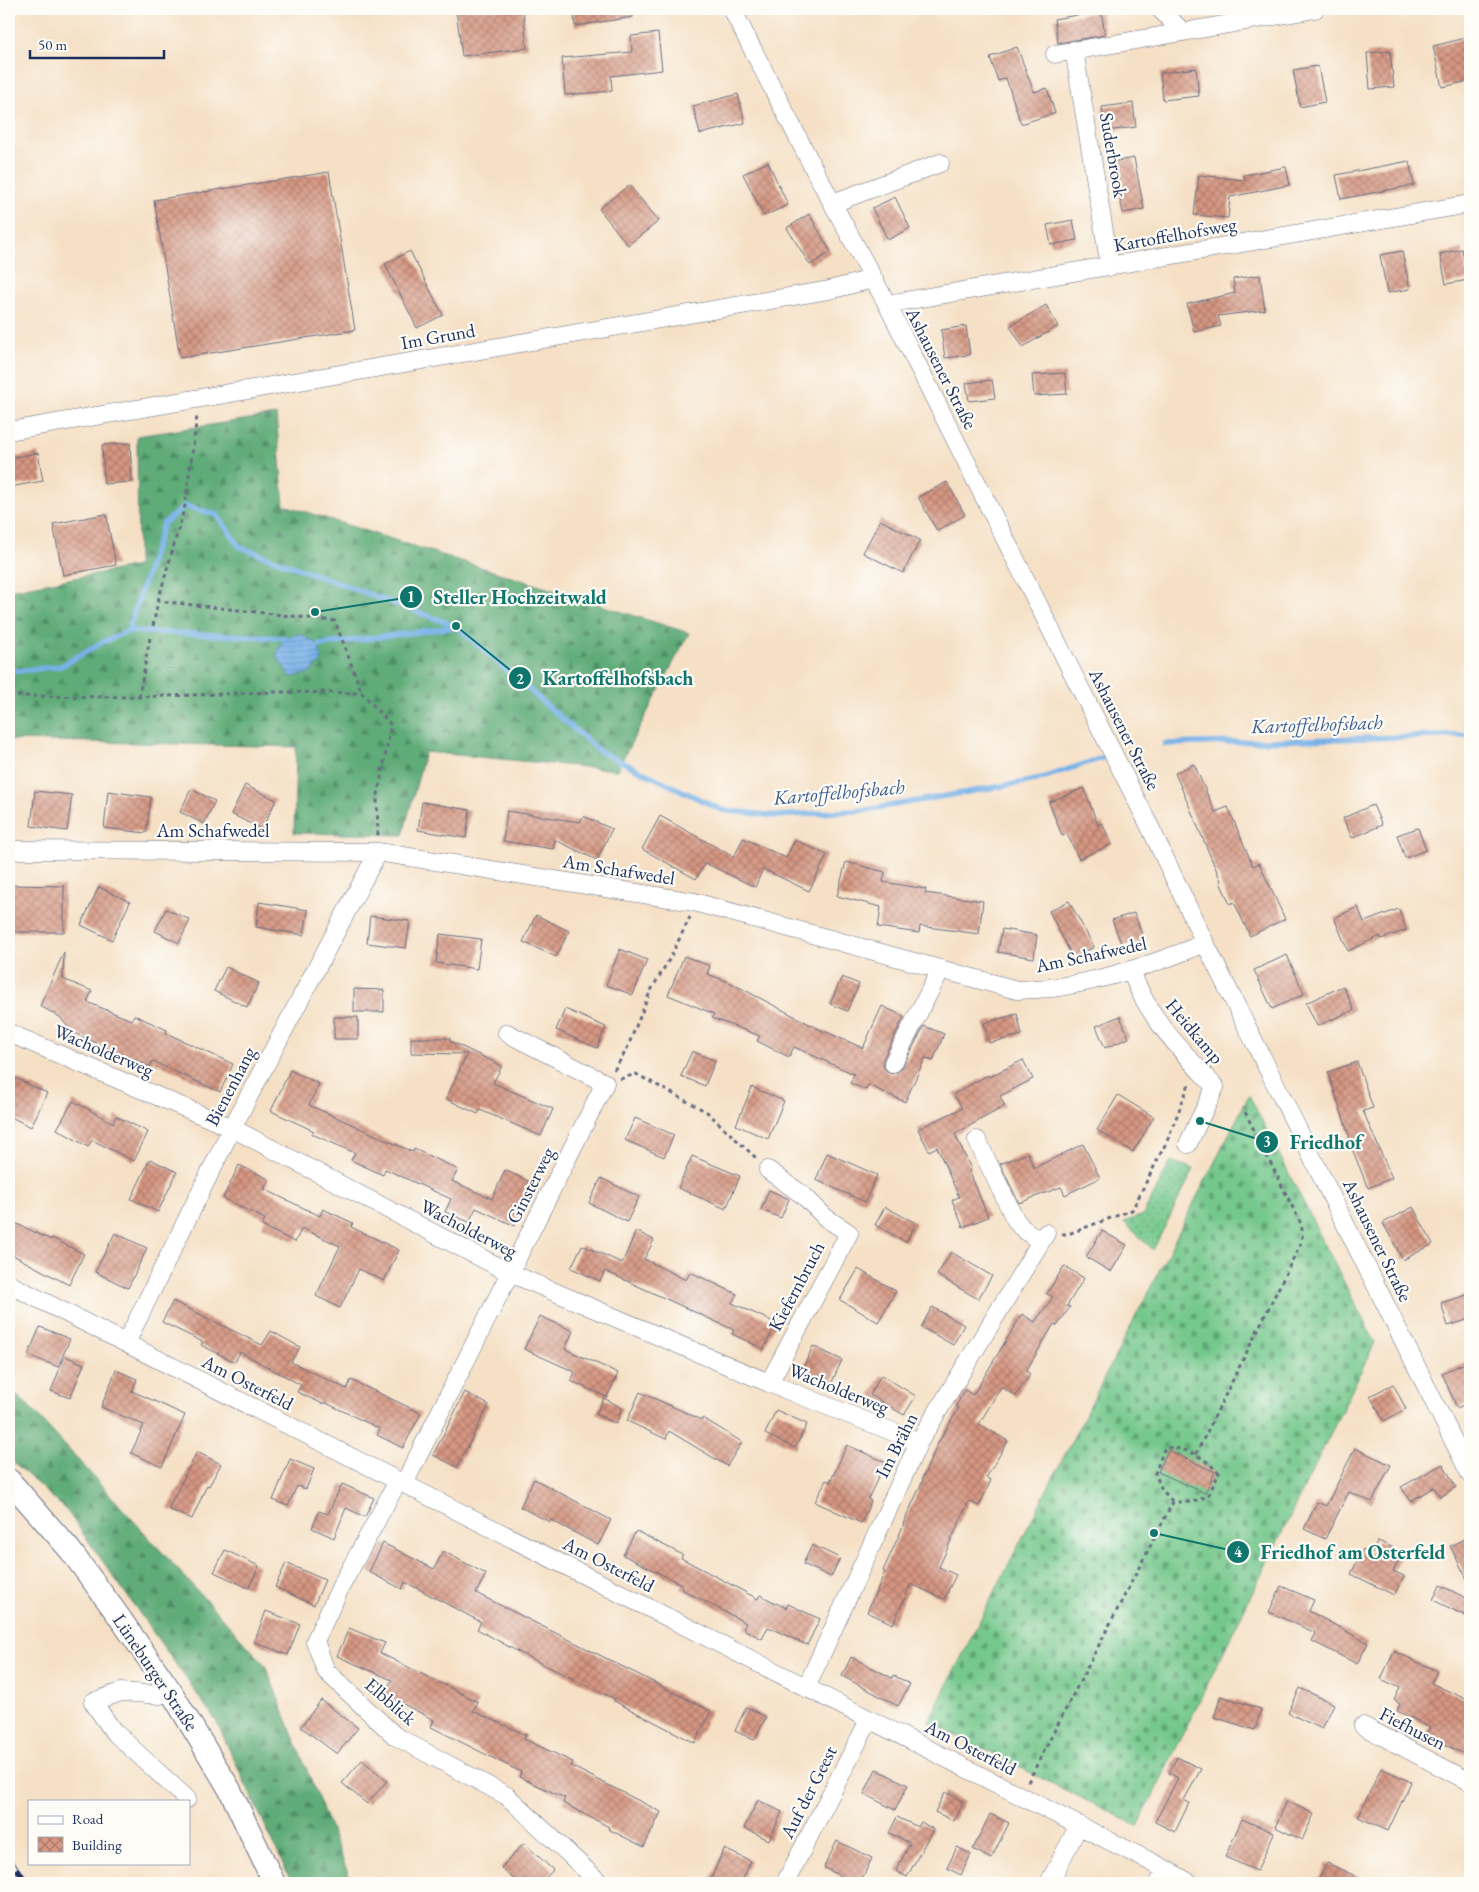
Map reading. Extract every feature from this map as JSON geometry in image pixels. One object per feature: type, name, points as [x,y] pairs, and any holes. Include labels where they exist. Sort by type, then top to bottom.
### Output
[{"type":"main road","name":"Lüneburger Straße","points":[[9,1480],[70,1550],[170,1690],[230,1790],[274,1883]]},
{"type":"street","name":"Ashausener Straße","points":[[732,9],[887,304],[1145,816],[1205,943],[1470,1474]]},
{"type":"street","points":[[1160,9],[1183,32]]},
{"type":"street","points":[[1055,54],[1315,9]]},
{"type":"street","name":"Suderbrook","points":[[1074,50],[1110,267]]},
{"type":"street","points":[[833,203],[940,163]]},
{"type":"street","name":"Kartoffelhofsweg","points":[[887,304],[1470,204]]},
{"type":"street","name":"Im Grund","points":[[9,430],[819,292],[873,279]]},
{"type":"street","name":"Am Schafwedel","points":[[9,850],[378,852],[694,902],[1016,990],[1059,987],[1131,970],[1172,957],[1205,943]]},
{"type":"street","name":"Bienenhang","points":[[126,1343],[232,1128],[378,852]]},
{"type":"street","points":[[893,1063],[941,969]]},
{"type":"street","name":"Heidkamp","points":[[1131,970],[1135,983],[1152,1014],[1215,1087],[1188,1144]]},
{"type":"street","name":"Wacholderweg","points":[[9,1033],[232,1128],[510,1273],[769,1383],[919,1442]]},
{"type":"street","points":[[506,1033],[605,1083]]},
{"type":"street","name":"Ginsterweg","points":[[401,1483],[510,1273],[605,1083]]},
{"type":"street","points":[[977,1140],[1021,1227],[1043,1238]]},
{"type":"street","name":"Kiefernbruch","points":[[768,1170],[804,1196],[826,1218],[849,1233],[769,1383]]},
{"type":"street","name":"Im Brähn","points":[[806,1688],[919,1442],[1043,1238]]},
{"type":"street","name":"Am Osterfeld","points":[[9,1284],[868,1720],[1079,1825],[1162,1876],[1190,1883]]},
{"type":"street","name":"Elbblick","points":[[401,1483],[341,1586],[315,1641],[326,1671],[395,1736],[507,1796],[600,1883]]},
{"type":"street","points":[[170,1690],[160,1695],[120,1692],[94,1702],[113,1731],[186,1800]]},
{"type":"street","name":"Auf der Geest","points":[[785,1883],[868,1720]]},
{"type":"street","name":"Fiefhusen","points":[[1363,1726],[1470,1782]]},
{"type":"street","points":[[1049,1883],[1079,1825]]},
{"type":"path","points":[[153,626],[158,601],[185,506],[199,398]]},
{"type":"path","points":[[158,601],[335,621],[362,693],[391,725],[376,800],[378,852]]},
{"type":"path","points":[[139,697],[150,638]]},
{"type":"path","points":[[9,696],[139,697],[274,692],[362,693]]},
{"type":"path","points":[[605,1083],[626,1051],[650,992],[670,958],[691,914],[694,902]]},
{"type":"path","points":[[605,1083],[636,1074],[707,1112],[768,1170]]},
{"type":"path","points":[[1043,1238],[1068,1234],[1132,1210],[1168,1138],[1188,1089]]},
{"type":"path","points":[[1196,1454],[1300,1245],[1303,1233],[1300,1222],[1243,1108]]},
{"type":"path","points":[[1165,1447],[1184,1448],[1205,1459],[1219,1473],[1208,1496],[1192,1502],[1173,1502],[1162,1490],[1155,1473],[1165,1447]]},
{"type":"path","points":[[1021,1796],[1173,1502]]},
{"type":"green space","points":[[276,415],[284,505],[689,633],[617,770],[425,752],[403,835],[294,833],[296,747],[9,740],[9,590],[138,566],[137,436]]},
{"type":"green space","points":[[1249,1095],[1375,1343],[1138,1826],[928,1722]]},
{"type":"green space","points":[[1171,1161],[1194,1169],[1153,1250],[1124,1222],[1143,1215]]},
{"type":"green space","points":[[9,1389],[29,1406],[265,1665],[352,1883],[292,1883],[216,1721],[67,1511],[9,1458]]},
{"type":"water","points":[[300,634],[319,645],[322,661],[309,673],[291,677],[276,656],[284,638]]},
{"type":"building","points":[[456,9],[523,9],[527,48],[462,56]]},
{"type":"building","points":[[573,9],[633,9],[633,17],[575,26]]},
{"type":"building","points":[[1101,11],[1105,35],[1058,43],[1054,19]]},
{"type":"building","points":[[658,33],[662,70],[611,76],[612,91],[565,95],[562,58],[632,52],[631,36]]},
{"type":"building","points":[[1470,37],[1470,81],[1442,87],[1433,46]]},
{"type":"building","points":[[1017,47],[1034,92],[1047,88],[1055,113],[1021,124],[1006,78],[998,81],[990,57]]},
{"type":"building","points":[[1390,51],[1394,87],[1370,89],[1367,53]]},
{"type":"building","points":[[1318,66],[1325,102],[1300,107],[1293,70]]},
{"type":"building","points":[[1196,68],[1199,96],[1163,100],[1160,73]]},
{"type":"building","points":[[738,94],[745,123],[700,134],[693,106]]},
{"type":"building","points":[[1133,103],[1136,127],[1106,131],[1102,107]]},
{"type":"building","points":[[1134,158],[1144,209],[1123,213],[1112,162]]},
{"type":"building","points":[[1409,161],[1414,185],[1341,199],[1336,175]]},
{"type":"building","points":[[768,162],[788,205],[764,216],[743,174]]},
{"type":"building","points":[[1286,167],[1290,185],[1230,197],[1228,218],[1194,215],[1199,175],[1245,180],[1244,175]]},
{"type":"building","points":[[329,172],[355,330],[180,358],[154,200]]},
{"type":"building","points":[[629,185],[659,221],[628,245],[599,209]]},
{"type":"building","points":[[895,197],[910,228],[888,240],[872,208]]},
{"type":"building","points":[[809,214],[831,252],[810,265],[787,228]]},
{"type":"building","points":[[1073,220],[1077,240],[1051,245],[1047,225]]},
{"type":"building","points":[[1462,249],[1468,280],[1446,284],[1440,254]]},
{"type":"building","points":[[410,251],[443,315],[417,328],[385,264]]},
{"type":"building","points":[[1402,251],[1410,289],[1387,293],[1380,255]]},
{"type":"building","points":[[1260,275],[1265,310],[1218,316],[1221,326],[1194,332],[1187,304],[1235,293],[1233,279]]},
{"type":"building","points":[[1046,305],[1058,326],[1023,347],[1010,326]]},
{"type":"building","points":[[966,326],[970,355],[945,358],[941,330]]},
{"type":"building","points":[[1065,373],[1067,394],[1034,396],[1032,375]]},
{"type":"building","points":[[992,380],[995,398],[969,401],[966,383]]},
{"type":"building","points":[[130,443],[132,482],[104,484],[102,445]]},
{"type":"building","points":[[38,453],[43,481],[9,487],[9,458]]},
{"type":"building","points":[[947,482],[965,515],[937,531],[918,497]]},
{"type":"building","points":[[106,514],[116,565],[63,575],[53,524]]},
{"type":"building","points":[[880,520],[920,540],[903,573],[863,553]]},
{"type":"building","points":[[1194,764],[1215,812],[1228,807],[1253,866],[1259,863],[1285,919],[1250,936],[1234,902],[1230,904],[1175,773]]},
{"type":"building","points":[[245,785],[276,800],[262,829],[231,814]]},
{"type":"building","points":[[1084,788],[1098,825],[1102,823],[1112,844],[1079,859],[1067,834],[1062,836],[1049,802]]},
{"type":"building","points":[[191,789],[215,801],[204,824],[180,812]]},
{"type":"building","points":[[35,791],[72,795],[67,831],[31,826]]},
{"type":"building","points":[[108,791],[151,797],[146,833],[104,828]]},
{"type":"building","points":[[422,802],[470,810],[466,838],[418,830]]},
{"type":"building","points":[[1373,805],[1382,825],[1352,838],[1343,818]]},
{"type":"building","points":[[507,811],[580,822],[583,816],[612,829],[597,860],[555,840],[553,849],[503,841]]},
{"type":"building","points":[[660,816],[734,857],[743,838],[786,858],[795,840],[827,855],[809,891],[763,869],[755,887],[705,863],[696,879],[642,849]]},
{"type":"building","points":[[1418,828],[1426,850],[1405,858],[1397,835]]},
{"type":"building","points":[[846,862],[885,872],[883,882],[926,889],[925,893],[983,901],[979,934],[920,926],[919,933],[878,927],[881,907],[837,896]]},
{"type":"building","points":[[9,885],[64,886],[64,932],[9,932]]},
{"type":"building","points":[[99,887],[130,902],[112,940],[81,925]]},
{"type":"building","points":[[1069,901],[1094,947],[1073,958],[1049,911]]},
{"type":"building","points":[[259,902],[308,910],[304,935],[256,927]]},
{"type":"building","points":[[1358,907],[1364,922],[1399,909],[1406,930],[1381,939],[1380,936],[1348,951],[1334,918]]},
{"type":"building","points":[[166,909],[190,920],[179,943],[155,931]]},
{"type":"building","points":[[1134,913],[1144,939],[1128,945],[1122,945],[1112,920]]},
{"type":"building","points":[[536,915],[569,931],[556,957],[523,942]]},
{"type":"building","points":[[370,916],[410,921],[406,948],[367,943]]},
{"type":"building","points":[[1002,929],[1037,935],[1034,958],[998,952]]},
{"type":"building","points":[[440,934],[481,939],[477,969],[436,963]]},
{"type":"building","points":[[620,949],[647,960],[633,995],[606,985]]},
{"type":"building","points":[[64,952],[63,979],[92,991],[87,1002],[131,1020],[134,1015],[167,1030],[166,1033],[233,1064],[220,1092],[152,1061],[150,1067],[72,1032],[60,1017],[40,1006]]},
{"type":"building","points":[[1287,955],[1304,994],[1272,1009],[1254,970]]},
{"type":"building","points":[[684,956],[710,966],[707,974],[727,981],[819,1029],[863,1048],[882,1006],[901,1015],[904,1017],[883,1059],[884,1068],[889,1073],[894,1074],[902,1068],[924,1026],[944,1034],[933,1061],[925,1058],[905,1102],[868,1085],[866,1090],[850,1083],[854,1074],[794,1047],[789,1057],[757,1041],[760,1036],[712,1018],[714,1014],[668,995]]},
{"type":"building","points":[[226,967],[259,983],[247,1007],[214,991]]},
{"type":"building","points":[[842,977],[859,984],[847,1011],[830,1004]]},
{"type":"building","points":[[1343,986],[1354,1010],[1317,1026],[1306,1003]]},
{"type":"building","points":[[354,989],[384,990],[384,1012],[354,1012]]},
{"type":"building","points":[[565,1009],[606,1027],[597,1048],[556,1030]]},
{"type":"building","points":[[1017,1014],[1022,1035],[989,1043],[984,1023]]},
{"type":"building","points":[[1120,1016],[1129,1038],[1105,1048],[1096,1026]]},
{"type":"building","points":[[334,1017],[358,1017],[358,1039],[334,1039]]},
{"type":"building","points":[[411,1038],[450,1038],[450,1041],[502,1066],[493,1083],[553,1109],[541,1136],[480,1110],[478,1114],[446,1099],[467,1054],[411,1053]]},
{"type":"building","points":[[692,1051],[715,1061],[705,1086],[681,1076]]},
{"type":"building","points":[[1023,1060],[1033,1079],[1000,1096],[1005,1106],[955,1134],[971,1169],[969,1170],[988,1217],[963,1227],[952,1200],[959,1197],[937,1147],[929,1151],[918,1129],[962,1108],[954,1094],[988,1075],[989,1077]]},
{"type":"building","points":[[1357,1062],[1373,1108],[1363,1111],[1392,1178],[1368,1188],[1348,1139],[1350,1138],[1328,1072]]},
{"type":"building","points":[[290,1070],[319,1084],[309,1105],[413,1152],[414,1149],[447,1164],[458,1170],[452,1181],[492,1199],[505,1170],[534,1184],[515,1226],[476,1208],[469,1222],[445,1212],[451,1199],[385,1169],[383,1175],[351,1160],[355,1153],[312,1134],[314,1131],[271,1111]]},
{"type":"building","points":[[15,1078],[47,1093],[31,1127],[9,1116],[9,1092]]},
{"type":"building","points":[[752,1087],[784,1101],[768,1139],[736,1125]]},
{"type":"building","points":[[1118,1095],[1154,1117],[1133,1152],[1097,1130]]},
{"type":"building","points":[[73,1101],[113,1123],[116,1116],[148,1132],[134,1161],[92,1140],[88,1147],[57,1129]]},
{"type":"building","points":[[635,1118],[674,1135],[664,1157],[625,1140]]},
{"type":"building","points":[[1083,1144],[1100,1178],[1065,1195],[1061,1187],[1019,1203],[1000,1164],[1028,1153],[1034,1168]]},
{"type":"building","points":[[827,1153],[877,1175],[865,1202],[816,1180]]},
{"type":"building","points":[[692,1156],[740,1176],[726,1209],[678,1188]]},
{"type":"building","points":[[150,1159],[177,1172],[158,1212],[131,1199]]},
{"type":"building","points":[[239,1165],[269,1179],[264,1189],[320,1216],[323,1209],[353,1223],[351,1227],[399,1250],[384,1281],[359,1269],[340,1308],[316,1296],[340,1246],[302,1228],[295,1242],[262,1226],[265,1219],[223,1198]]},
{"type":"building","points":[[601,1178],[639,1197],[627,1222],[589,1203]]},
{"type":"building","points":[[769,1190],[789,1199],[781,1218],[761,1210]]},
{"type":"building","points":[[885,1207],[916,1223],[906,1242],[875,1225]]},
{"type":"building","points":[[1413,1207],[1433,1244],[1403,1260],[1383,1223]]},
{"type":"building","points":[[9,1220],[84,1254],[69,1285],[9,1253]]},
{"type":"building","points":[[636,1231],[654,1240],[644,1259],[686,1280],[690,1272],[737,1294],[732,1303],[776,1323],[764,1349],[732,1334],[734,1330],[605,1271],[600,1281],[571,1268],[582,1245],[622,1263]]},
{"type":"building","points":[[1102,1231],[1127,1245],[1111,1272],[1086,1257]]},
{"type":"building","points":[[115,1233],[147,1248],[128,1288],[95,1272]]},
{"type":"building","points":[[951,1252],[992,1276],[978,1299],[937,1275]]},
{"type":"building","points":[[1064,1266],[1084,1278],[1067,1306],[1070,1307],[1057,1326],[1054,1324],[1026,1371],[1030,1374],[1016,1396],[1001,1387],[979,1424],[1008,1441],[986,1478],[991,1480],[979,1506],[969,1501],[939,1567],[956,1575],[944,1599],[911,1584],[893,1624],[867,1612],[922,1479],[939,1441],[959,1408],[956,1406],[965,1390],[973,1395],[1022,1314],[1035,1322],[1053,1297],[1047,1294]]},
{"type":"building","points":[[858,1269],[896,1291],[878,1322],[840,1300]]},
{"type":"building","points":[[1470,1294],[1470,1319],[1448,1326],[1441,1303]]},
{"type":"building","points":[[173,1301],[262,1345],[271,1331],[300,1347],[291,1362],[347,1389],[351,1380],[421,1413],[403,1448],[377,1435],[380,1429],[324,1402],[323,1404],[297,1392],[301,1385],[240,1352],[235,1362],[201,1345],[203,1342],[162,1322]]},
{"type":"building","points":[[932,1307],[964,1325],[953,1345],[921,1327]]},
{"type":"building","points":[[540,1316],[573,1331],[565,1349],[618,1373],[607,1397],[571,1381],[575,1372],[524,1349]]},
{"type":"building","points":[[40,1327],[70,1339],[58,1367],[28,1355]]},
{"type":"building","points":[[813,1346],[842,1360],[831,1384],[802,1370]]},
{"type":"building","points":[[65,1356],[84,1364],[70,1398],[51,1391]]},
{"type":"building","points":[[1470,1361],[1470,1402],[1457,1408],[1442,1373]]},
{"type":"building","points":[[116,1370],[137,1379],[132,1391],[185,1415],[162,1467],[131,1453],[144,1425],[101,1407]]},
{"type":"building","points":[[881,1375],[916,1396],[904,1415],[870,1395]]},
{"type":"building","points":[[1393,1384],[1406,1409],[1384,1421],[1370,1396]]},
{"type":"building","points":[[465,1392],[489,1405],[457,1467],[433,1455]]},
{"type":"building","points":[[640,1392],[702,1420],[703,1418],[742,1442],[727,1466],[669,1431],[666,1439],[627,1421]]},
{"type":"building","points":[[604,1398],[622,1408],[616,1424],[596,1414]]},
{"type":"building","points":[[776,1410],[807,1424],[795,1448],[765,1434]]},
{"type":"building","points":[[847,1445],[885,1462],[868,1499],[871,1501],[861,1523],[815,1502],[826,1480],[830,1482]]},
{"type":"building","points":[[1355,1448],[1391,1465],[1372,1502],[1349,1492],[1325,1539],[1304,1529],[1317,1502],[1326,1506]]},
{"type":"building","points":[[1168,1450],[1215,1472],[1205,1493],[1158,1472]]},
{"type":"building","points":[[197,1452],[221,1464],[209,1486],[207,1485],[192,1519],[168,1509]]},
{"type":"building","points":[[290,1459],[314,1469],[306,1489],[297,1486],[288,1506],[273,1500]]},
{"type":"building","points":[[1443,1464],[1456,1487],[1440,1497],[1434,1487],[1411,1501],[1401,1487]]},
{"type":"building","points":[[534,1479],[611,1520],[598,1545],[551,1520],[550,1522],[520,1507]]},
{"type":"building","points":[[342,1484],[374,1498],[365,1517],[346,1508],[334,1538],[312,1528],[319,1511],[328,1514]]},
{"type":"building","points":[[636,1531],[683,1555],[681,1558],[758,1599],[760,1595],[786,1608],[788,1604],[820,1619],[807,1645],[768,1627],[762,1639],[743,1629],[746,1623],[681,1589],[683,1585],[623,1555]]},
{"type":"building","points":[[1470,1536],[1470,1585],[1450,1546]]},
{"type":"building","points":[[1378,1541],[1403,1552],[1393,1571],[1404,1576],[1394,1595],[1351,1574],[1363,1549],[1371,1554]]},
{"type":"building","points":[[383,1543],[434,1569],[443,1551],[486,1574],[476,1593],[711,1711],[695,1743],[614,1701],[615,1699],[522,1654],[477,1629],[481,1622],[405,1582],[402,1589],[369,1572]]},
{"type":"building","points":[[812,1545],[840,1558],[831,1577],[803,1564]]},
{"type":"building","points":[[225,1550],[259,1566],[249,1588],[214,1572]]},
{"type":"building","points":[[286,1563],[325,1580],[314,1605],[275,1587]]},
{"type":"building","points":[[1440,1585],[1470,1600],[1470,1618],[1433,1600]]},
{"type":"building","points":[[1281,1586],[1314,1600],[1309,1611],[1368,1643],[1357,1664],[1312,1641],[1316,1633],[1269,1612]]},
{"type":"building","points":[[266,1611],[300,1624],[288,1655],[254,1642]]},
{"type":"building","points":[[349,1628],[385,1643],[380,1653],[478,1702],[473,1711],[526,1735],[524,1739],[573,1762],[571,1766],[661,1812],[644,1847],[563,1803],[565,1798],[519,1777],[521,1772],[431,1727],[434,1720],[384,1694],[392,1680],[337,1656]]},
{"type":"building","points":[[1394,1651],[1437,1671],[1431,1683],[1470,1701],[1470,1757],[1426,1735],[1430,1727],[1397,1711],[1400,1704],[1394,1700],[1400,1688],[1381,1679]]},
{"type":"building","points":[[851,1657],[892,1678],[893,1675],[910,1684],[898,1706],[842,1676]]},
{"type":"building","points":[[1300,1688],[1334,1704],[1322,1729],[1288,1713]]},
{"type":"building","points":[[1221,1696],[1261,1709],[1255,1730],[1214,1717]]},
{"type":"building","points":[[321,1700],[358,1728],[337,1754],[301,1727]]},
{"type":"building","points":[[746,1707],[766,1717],[754,1740],[735,1731]]},
{"type":"building","points":[[1177,1757],[1201,1769],[1184,1800],[1189,1803],[1175,1832],[1155,1822],[1178,1778],[1169,1773]]},
{"type":"building","points":[[362,1760],[387,1781],[367,1804],[342,1783]]},
{"type":"building","points":[[1381,1768],[1411,1782],[1388,1831],[1358,1817]]},
{"type":"building","points":[[876,1769],[908,1785],[895,1810],[864,1794]]},
{"type":"building","points":[[945,1792],[964,1802],[954,1821],[935,1812]]},
{"type":"building","points":[[758,1800],[782,1812],[769,1840],[744,1828]]},
{"type":"building","points":[[1287,1801],[1314,1814],[1302,1840],[1275,1827]]},
{"type":"building","points":[[990,1814],[1009,1823],[991,1859],[973,1849]]},
{"type":"building","points":[[897,1817],[918,1827],[921,1822],[933,1829],[907,1877],[896,1871],[910,1843],[889,1833]]},
{"type":"building","points":[[1242,1819],[1274,1833],[1257,1871],[1225,1857]]},
{"type":"building","points":[[837,1841],[872,1858],[860,1883],[852,1883],[824,1867]]},
{"type":"building","points":[[524,1843],[553,1870],[541,1883],[518,1883],[501,1868]]},
{"type":"building","points":[[957,1847],[971,1854],[961,1875],[947,1868]]},
{"type":"building","points":[[724,1849],[751,1861],[741,1883],[709,1883]]},
{"type":"building","points":[[1327,1863],[1371,1883],[1317,1883]]},
{"type":"waterway","name":"Kartoffelhofsbach","points":[[9,672],[61,666],[101,643],[128,631],[163,524],[185,506],[217,515],[240,547],[456,626],[599,751],[722,810],[776,816],[866,810],[1036,780],[1102,758]]},
{"type":"waterway","points":[[319,645],[454,627]]},
{"type":"waterway","points":[[128,631],[284,638]]},
{"type":"waterway","name":"Kartoffelhofsbach","points":[[1165,744],[1470,735]]},
{"type":"railway","points":[[9,1860],[28,1883]]},
{"type":"place","name":"Steller Hochzeitwald","points":[[315,612]]},
{"type":"place","name":"Kartoffelhofsbach","points":[[456,626]]},
{"type":"place","name":"Friedhof","points":[[1200,1121]]},
{"type":"place","name":"Friedhof am Osterfeld","points":[[1154,1533]]}]
